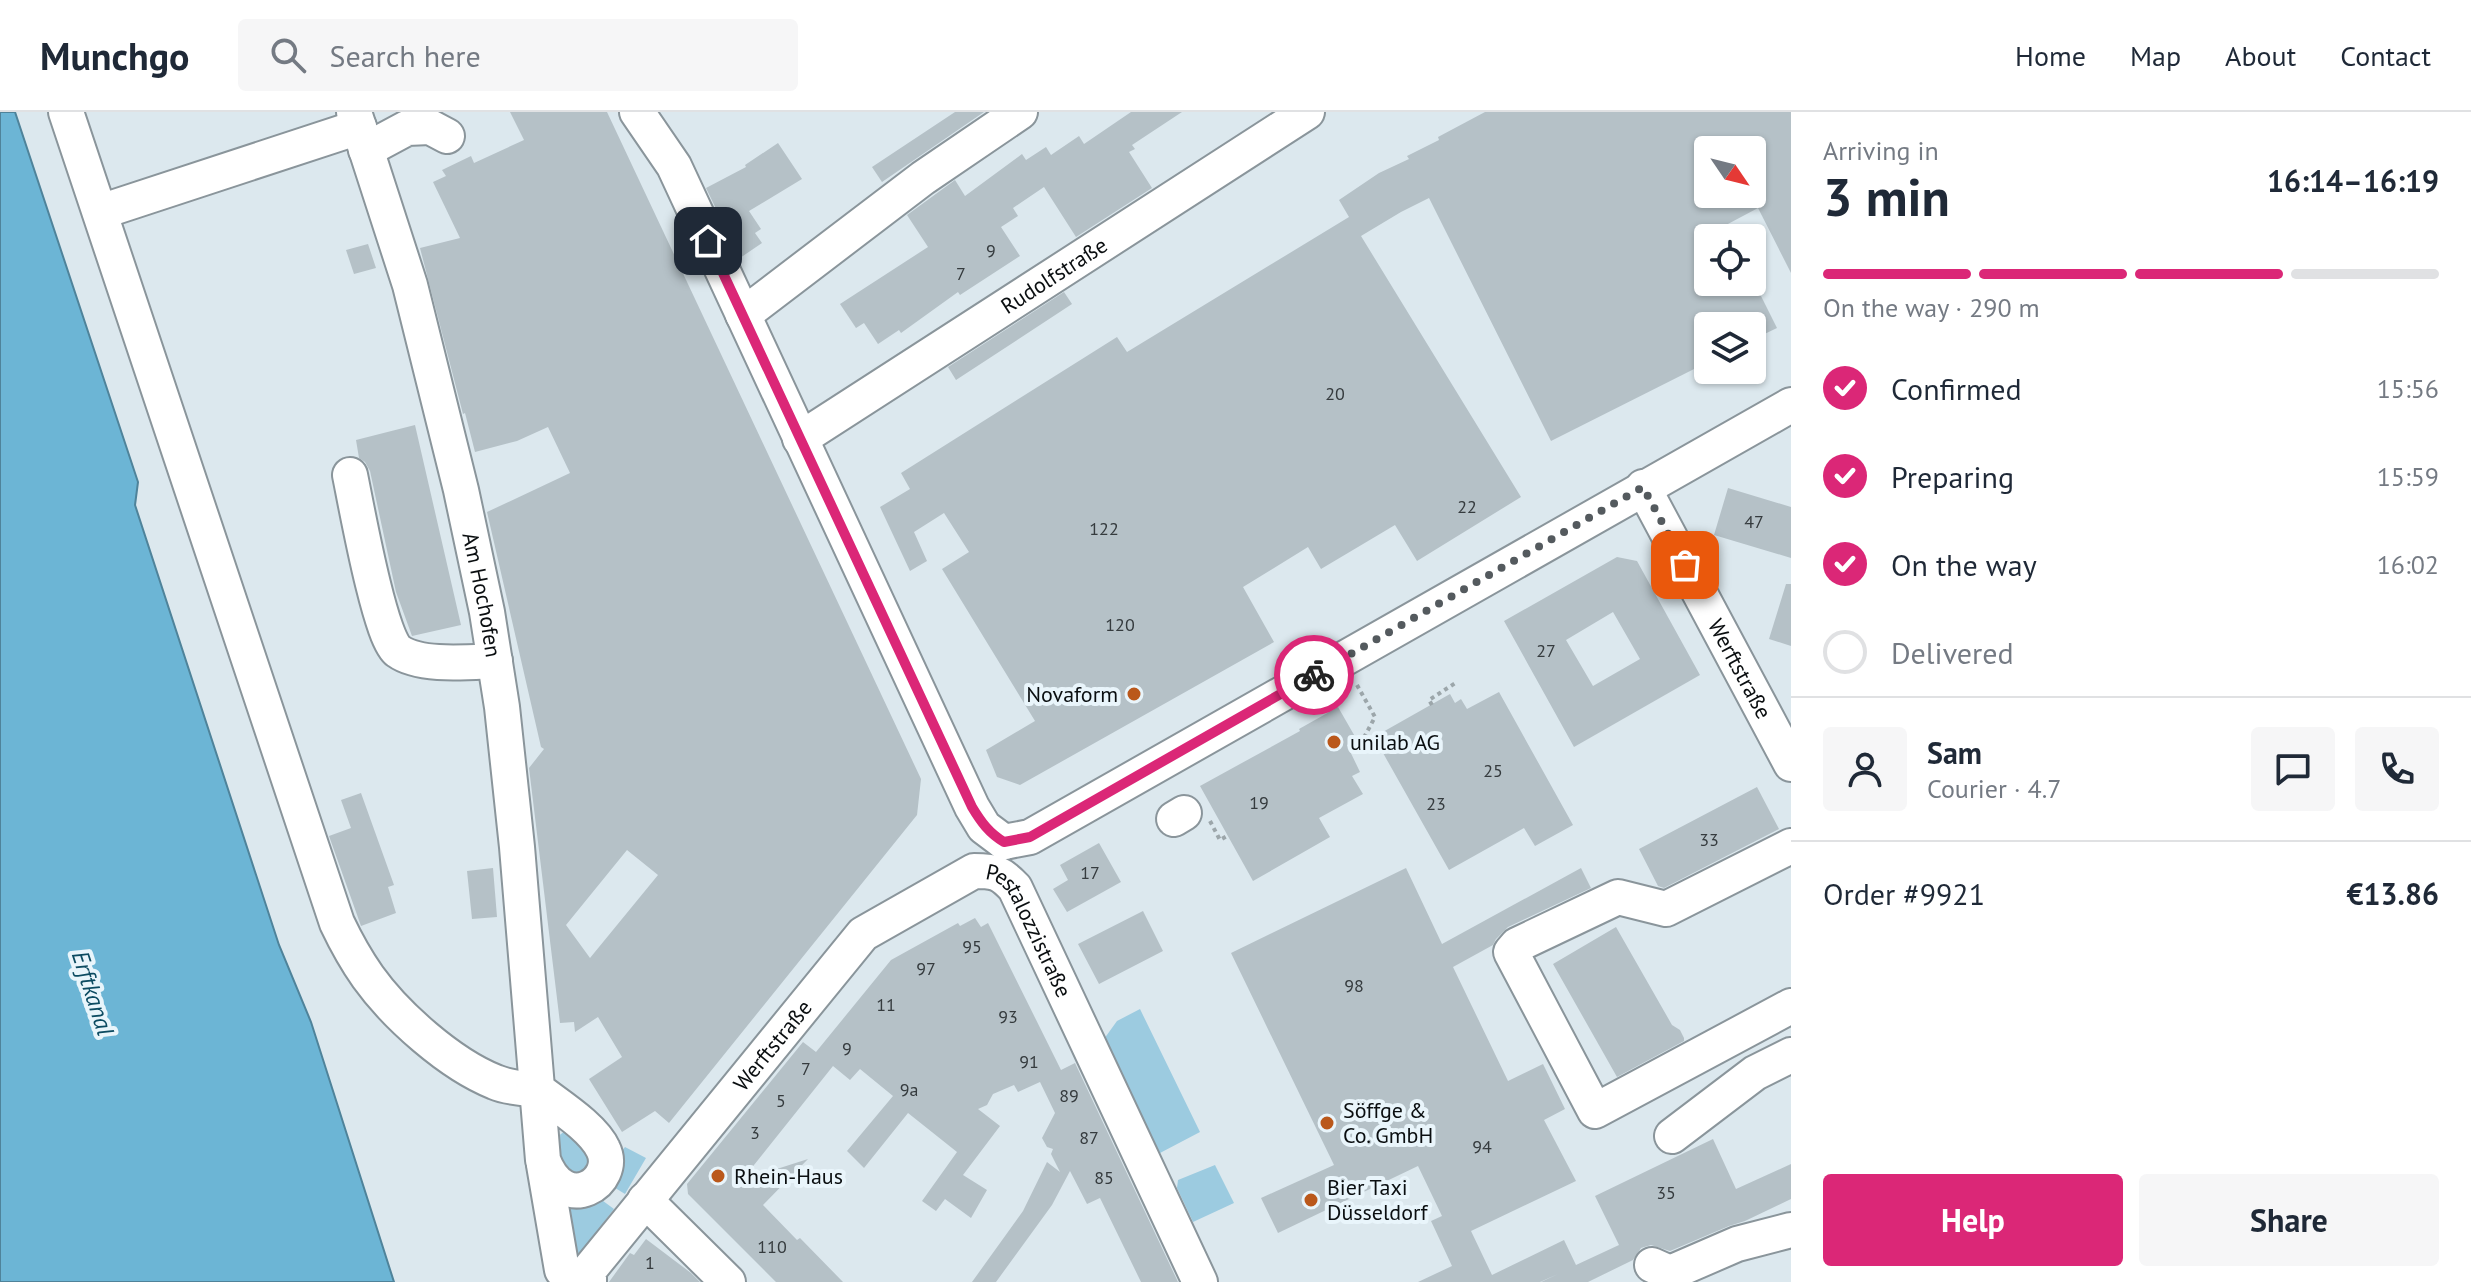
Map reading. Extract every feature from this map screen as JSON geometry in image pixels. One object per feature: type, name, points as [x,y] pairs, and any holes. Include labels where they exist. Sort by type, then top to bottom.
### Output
[{"type":"street","points":[[66,112],[337,923],[357,961],[379,992],[404,1018],[440,1048],[497,1083],[538,1090],[598,1140],[605,1152],[606,1166],[594,1184],[572,1191],[560,1186],[549,1175],[543,1160]]},
{"type":"street","name":"Pestalozzistraße","points":[[637,112],[674,166],[972,807],[999,857],[1004,876],[1015,888],[1200,1282]]},
{"type":"street","points":[[743,315],[923,178],[1020,112]]},
{"type":"street","name":"Rudolfstraße","points":[[800,439],[1307,112]]},
{"type":"street","points":[[100,212],[359,130],[430,127],[447,136]]},
{"type":"street","name":"Am Hochofen","points":[[359,130],[410,285],[429,356],[487,612],[517,847],[543,1160],[580,1274]]},
{"type":"street","name":"Werftstraße","points":[[580,1274],[645,1200],[863,934],[1791,405]]},
{"type":"street","points":[[350,475],[388,639],[397,651],[445,662],[495,661]]},
{"type":"street","name":"Werftstraße","points":[[1643,487],[1791,764]]},
{"type":"street","points":[[1791,846],[1666,909],[1618,897],[1517,945],[1511,952],[1595,1111],[1791,1006]]},
{"type":"street","points":[[1672,1136],[1755,1073],[1791,1055]]},
{"type":"street","points":[[645,1200],[728,1282]]},
{"type":"street","points":[[1652,1265],[1670,1273],[1737,1244],[1791,1230]]},
{"type":"path","points":[[1432,705],[1429,700],[1457,682]]},
{"type":"path","points":[[1360,745],[1375,717],[1361,692]]},
{"type":"shaded area","points":[[1140,1009],[1200,1132],[1160,1153],[1104,1039],[1117,1021]]},
{"type":"shaded area","points":[[565,1131],[586,1147],[586,1166],[580,1172],[561,1167],[557,1137]]},
{"type":"shaded area","points":[[625,1147],[646,1158],[625,1194],[612,1186],[620,1153]]},
{"type":"shaded area","points":[[1215,1165],[1234,1203],[1193,1222],[1177,1188],[1178,1180]]},
{"type":"shaded area","points":[[599,1198],[614,1209],[568,1269],[559,1203]]},
{"type":"water","name":"Erftkanal","points":[[0,112],[15,112],[138,482],[135,505],[279,945],[311,1022],[394,1282],[0,1282]]},
{"type":"building","points":[[510,112],[607,112],[921,779],[917,815],[669,1123],[655,1111],[622,1132],[589,1079],[622,1057],[598,1017],[575,1032],[574,1022],[560,1023],[529,768],[544,749],[541,747],[487,512],[570,473],[548,427],[517,441],[475,452],[420,248],[460,238],[433,182],[446,176],[442,170],[471,156],[474,163],[524,140]],"holes":[[[627,850],[658,875],[590,958],[566,925]]]},
{"type":"building","points":[[955,112],[984,112],[882,182],[872,167]]},
{"type":"building","points":[[1131,112],[1182,112],[1132,145],[1135,149],[1129,152],[1152,188],[1076,237],[1044,187],[1013,208],[1018,216],[1001,227],[1020,256],[960,295],[958,292],[901,333],[899,330],[878,344],[864,323],[856,328],[840,304],[928,247],[907,215],[955,180],[965,196],[1022,154],[1026,160],[1046,147],[1051,155],[1079,136],[1084,144]]},
{"type":"building","points":[[1485,112],[1791,112],[1791,273],[1758,208],[1728,224],[1694,224],[1694,296],[1761,296],[1777,328],[1766,333],[1766,312],[1694,312],[1694,369],[1551,441],[1429,198],[1401,212],[1361,236],[1521,497],[1417,561],[1395,525],[1321,569],[1308,547],[1243,587],[1274,642],[1020,785],[997,777],[986,750],[1035,721],[942,569],[969,552],[944,513],[914,532],[927,561],[910,571],[880,507],[910,489],[901,473],[1117,337],[1127,352],[1349,217],[1339,200],[1379,173],[1409,159],[1407,156],[1439,140],[1438,137]]},
{"type":"building","points":[[778,143],[802,179],[749,211],[761,229],[755,233],[762,243],[740,258],[706,188],[746,167]]},
{"type":"building","points":[[368,244],[376,268],[354,274],[346,250]]},
{"type":"building","points":[[1064,292],[1072,304],[956,380],[948,367]]},
{"type":"building","points":[[415,425],[461,625],[412,636],[396,592],[370,471],[359,458],[356,440]]},
{"type":"building","points":[[1728,488],[1791,507],[1791,558],[1714,535]]},
{"type":"building","points":[[1617,557],[1637,561],[1700,675],[1574,747],[1504,621]],"holes":[[[1613,612],[1640,659],[1593,686],[1566,640]]]},
{"type":"building","points":[[1786,584],[1791,584],[1791,646],[1769,639]]},
{"type":"building","points":[[1499,692],[1573,825],[1535,846],[1524,828],[1449,870],[1374,737],[1450,694],[1455,703],[1461,699],[1467,709]]},
{"type":"building","points":[[1338,707],[1357,740],[1347,745],[1360,772],[1352,776],[1363,794],[1319,818],[1330,837],[1253,881],[1200,786]]},
{"type":"building","points":[[1757,787],[1779,829],[1664,888],[1658,886],[1639,849]]},
{"type":"building","points":[[361,793],[394,885],[388,887],[396,913],[361,926],[329,836],[351,828],[341,800]]},
{"type":"building","points":[[1099,843],[1121,882],[1067,912],[1053,889],[1068,880],[1060,865]]},
{"type":"building","points":[[493,868],[497,917],[472,919],[467,871]]},
{"type":"building","points":[[1406,868],[1442,944],[1581,868],[1591,888],[1508,927],[1493,945],[1453,967],[1508,1081],[1543,1064],[1565,1109],[1544,1120],[1576,1181],[1471,1231],[1492,1275],[1564,1240],[1576,1265],[1619,1245],[1595,1196],[1713,1139],[1736,1189],[1791,1164],[1791,1199],[1670,1251],[1651,1245],[1641,1248],[1633,1260],[1588,1282],[1541,1282],[1558,1274],[1540,1282],[1418,1282],[1452,1266],[1431,1221],[1442,1216],[1418,1166],[1278,1233],[1261,1198],[1334,1165],[1231,953]]},
{"type":"building","points":[[1143,911],[1163,951],[1099,984],[1078,944]]},
{"type":"building","points":[[975,918],[981,927],[988,923],[1061,1070],[1075,1063],[1178,1282],[1141,1282],[1100,1198],[1087,1204],[1070,1171],[1052,1205],[996,1282],[972,1282],[1023,1211],[1047,1162],[1060,1172],[1051,1154],[1053,1149],[1047,1147],[1042,1138],[1055,1113],[1040,1082],[1018,1092],[1014,1085],[993,1094],[987,1105],[978,1109],[1000,1126],[963,1175],[987,1190],[971,1218],[945,1199],[936,1211],[922,1201],[957,1152],[908,1113],[864,1168],[847,1151],[893,1096],[860,1069],[850,1080],[833,1066],[742,1180],[808,1159],[763,1205],[843,1282],[776,1282],[688,1194],[687,1184],[803,1042],[816,1052],[891,960],[958,923],[960,926]]},
{"type":"building","points":[[1616,927],[1672,1025],[1680,1030],[1684,1038],[1684,1041],[1617,1077],[1553,964]]},
{"type":"building","points":[[646,1239],[700,1282],[609,1282],[630,1253],[634,1255]]},
{"type":"way so far","points":[[1314,675],[1643,487],[1685,565]]},
{"type":"place","name":"Novaform","points":[[1134,694]]},
{"type":"place","name":"unilab AG","points":[[1334,742]]},
{"type":"place","name":"Söffge & Co. GmbH","points":[[1327,1123]]},
{"type":"place","name":"Rhein-Haus","points":[[718,1176]]},
{"type":"place","name":"Bier Taxi Düsseldorf","points":[[1311,1200]]},
{"type":"route","points":[[708,241],[972,807],[992,835],[1004,842],[1030,837],[1314,675]]}]
